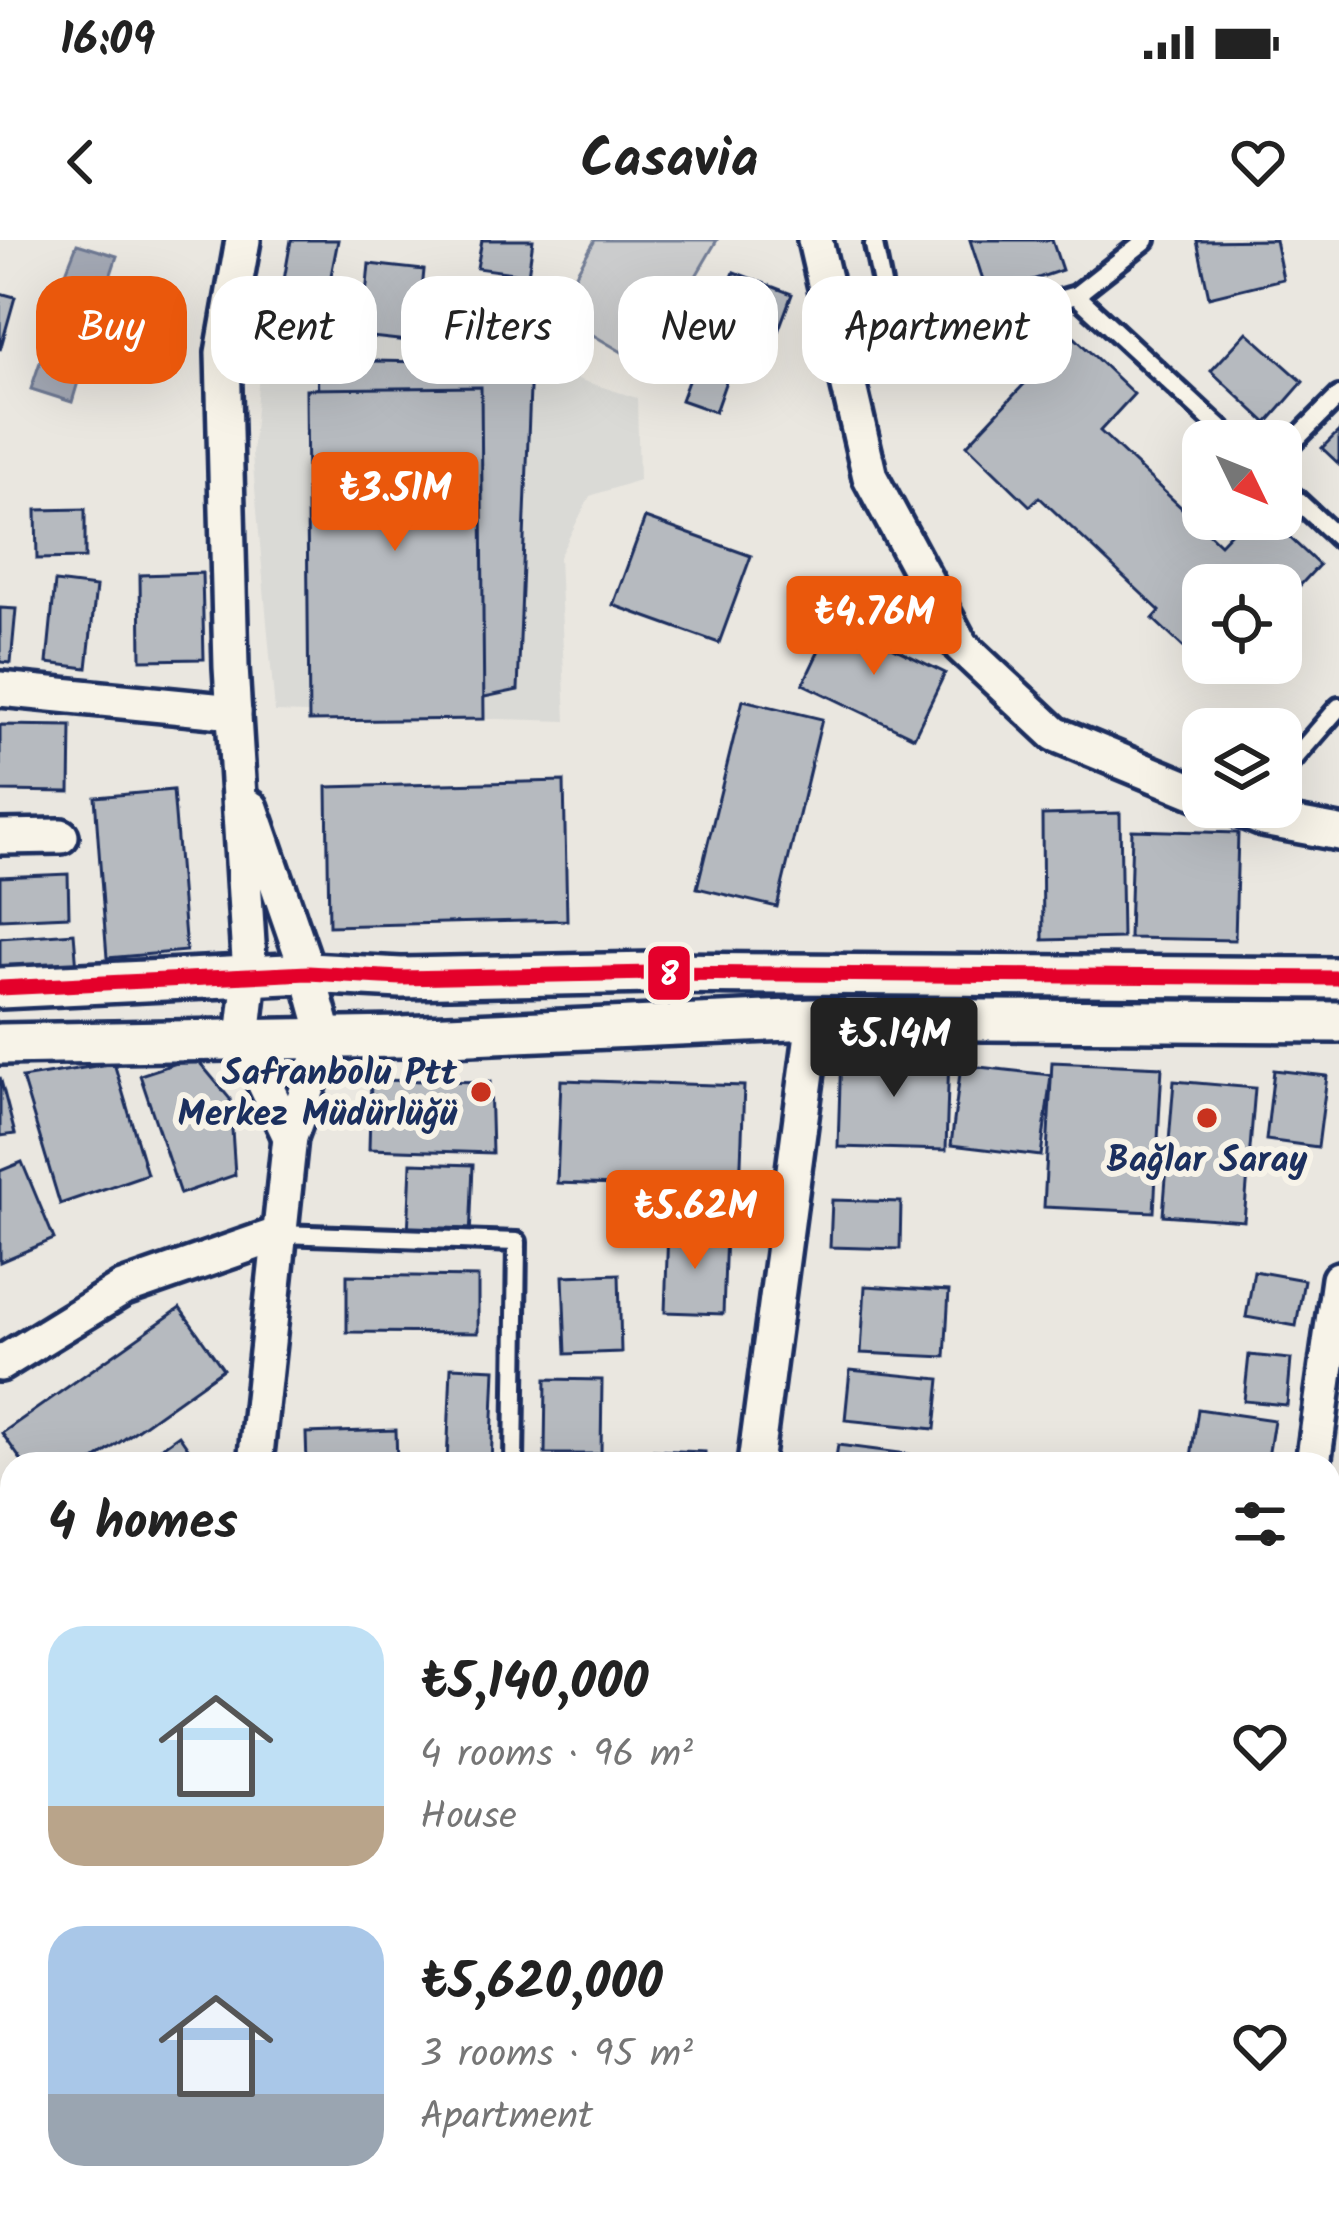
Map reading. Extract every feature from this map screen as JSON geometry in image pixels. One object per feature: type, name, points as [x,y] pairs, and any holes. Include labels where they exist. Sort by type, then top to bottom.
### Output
[{"type":"street","points":[[243,240],[223,353],[234,712],[250,976],[243,1038],[290,1137]]},
{"type":"street","points":[[815,240],[870,477],[961,646],[1055,734],[1182,786]]},
{"type":"street","points":[[0,689],[234,712]]},
{"type":"street","points":[[237,768],[326,1038],[290,1137],[257,1452]]},
{"type":"street","points":[[1302,823],[1339,833]]},
{"type":"street","points":[[0,837],[61,836]]},
{"type":"street","points":[[0,988],[308,974],[400,979],[653,974],[1339,978]]},
{"type":"street","points":[[757,1452],[814,1019]]},
{"type":"street","points":[[0,1044],[400,1037],[814,1019],[1339,1022]]},
{"type":"street","points":[[0,1364],[122,1288],[280,1234]]},
{"type":"street","points":[[1315,1452],[1339,1279]]},
{"type":"lane","points":[[874,245],[884,294],[911,328],[933,339],[964,335],[1011,314],[1076,295],[1146,240]]},
{"type":"lane","points":[[1076,295],[1211,420]]},
{"type":"lane","points":[[1302,433],[1339,395]]},
{"type":"lane","points":[[1302,505],[1339,539]]},
{"type":"lane","points":[[1302,750],[1339,707]]},
{"type":"lane","points":[[280,1234],[517,1242],[514,1452]]},
{"type":"shaded area","points":[[595,240],[717,240],[696,276],[618,276],[618,350],[594,336],[594,276],[574,276]]},
{"type":"shaded area","points":[[77,244],[117,256],[110,276],[66,272]]},
{"type":"shaded area","points":[[377,315],[401,323],[401,384],[593,384],[637,398],[639,480],[590,496],[559,557],[566,721],[275,712],[252,455],[258,384],[377,384]]},
{"type":"shaded area","points":[[36,374],[36,384],[77,384],[72,402],[31,389]]},
{"type":"building","points":[[291,240],[338,240],[331,276],[285,276]]},
{"type":"building","points":[[482,240],[533,240],[528,275],[477,268]]},
{"type":"building","points":[[970,240],[1052,240],[1062,270],[1044,276],[982,276]]},
{"type":"building","points":[[1275,240],[1283,279],[1209,297],[1197,241]]},
{"type":"building","points":[[369,264],[424,270],[423,276],[401,276],[401,340],[377,338],[377,276],[368,276]]},
{"type":"building","points":[[778,289],[792,294],[778,332]]},
{"type":"building","points":[[0,293],[15,297],[0,350]]},
{"type":"building","points":[[1247,332],[1303,382],[1270,420],[1264,420],[1211,371]]},
{"type":"building","points":[[1072,335],[1134,394],[1100,431],[1182,508],[1182,540],[1220,544],[1224,540],[1292,540],[1319,565],[1302,583],[1302,564],[1182,564],[1182,646],[1153,619],[1160,611],[1039,497],[1030,506],[967,445],[1024,384],[1072,384]]},
{"type":"building","points":[[377,361],[401,362],[401,384],[530,384],[518,690],[475,699],[326,695],[318,384],[377,384]]},
{"type":"building","points":[[687,384],[725,384],[715,412],[681,400]]},
{"type":"building","points":[[481,387],[484,719],[309,721],[306,389]]},
{"type":"building","points":[[1339,431],[1339,464],[1322,448]]},
{"type":"building","points":[[85,509],[85,558],[37,559],[36,510]]},
{"type":"building","points":[[645,518],[751,556],[719,643],[613,605]]},
{"type":"building","points":[[202,573],[204,659],[141,660],[140,575]]},
{"type":"building","points":[[55,582],[96,587],[87,668],[47,663]]},
{"type":"building","points":[[0,608],[16,609],[11,663],[0,662]]},
{"type":"building","points":[[834,619],[945,673],[914,737],[803,684]]},
{"type":"building","points":[[743,700],[822,719],[777,907],[697,888]]},
{"type":"building","points":[[0,725],[71,726],[70,792],[0,791]]},
{"type":"building","points":[[564,781],[567,920],[329,926],[327,787]]},
{"type":"building","points":[[173,790],[186,951],[107,958],[95,797]]},
{"type":"building","points":[[1120,813],[1122,938],[1043,940],[1042,815]]},
{"type":"building","points":[[1132,830],[1238,833],[1235,940],[1129,938]]},
{"type":"building","points":[[68,874],[69,916],[0,919],[0,877]]},
{"type":"building","points":[[74,933],[77,969],[0,975],[0,938]]},
{"type":"building","points":[[841,1051],[949,1054],[946,1150],[838,1147]]},
{"type":"building","points":[[195,1057],[230,1099],[235,1175],[180,1194],[140,1075]]},
{"type":"building","points":[[1052,1062],[1162,1067],[1154,1212],[1044,1207]]},
{"type":"building","points":[[114,1063],[147,1174],[60,1204],[22,1078]]},
{"type":"building","points":[[961,1065],[1051,1075],[1041,1156],[951,1145]]},
{"type":"building","points":[[1274,1070],[1327,1076],[1318,1147],[1266,1140]]},
{"type":"building","points":[[0,1077],[15,1134],[0,1136]]},
{"type":"building","points":[[371,1080],[490,1082],[492,1153],[369,1149]]},
{"type":"building","points":[[561,1080],[744,1086],[740,1189],[557,1183]]},
{"type":"building","points":[[1174,1081],[1255,1088],[1244,1221],[1163,1215]]},
{"type":"building","points":[[22,1162],[54,1239],[0,1262],[0,1171]]},
{"type":"building","points":[[411,1163],[473,1165],[470,1238],[408,1236]]},
{"type":"building","points":[[832,1200],[901,1202],[900,1249],[830,1247]]},
{"type":"building","points":[[668,1230],[726,1233],[723,1314],[665,1312]]},
{"type":"building","points":[[1254,1271],[1304,1280],[1296,1326],[1246,1317]]},
{"type":"building","points":[[619,1274],[621,1352],[566,1354],[563,1276]]},
{"type":"building","points":[[347,1275],[478,1277],[478,1333],[347,1332]]},
{"type":"building","points":[[865,1286],[949,1291],[945,1357],[861,1353]]},
{"type":"building","points":[[180,1308],[223,1369],[106,1452],[15,1452],[2,1433]]},
{"type":"building","points":[[1249,1355],[1291,1359],[1287,1405],[1244,1401]]},
{"type":"building","points":[[451,1367],[495,1369],[492,1452],[447,1452]]},
{"type":"building","points":[[850,1370],[940,1379],[935,1429],[845,1420]]},
{"type":"building","points":[[546,1379],[602,1380],[601,1452],[545,1452]]},
{"type":"building","points":[[1198,1409],[1274,1420],[1269,1452],[1192,1452]]},
{"type":"building","points":[[396,1430],[397,1452],[307,1452],[306,1433]]},
{"type":"building","points":[[179,1435],[191,1452],[155,1452]]},
{"type":"building","points":[[838,1445],[892,1452],[837,1452]]},
{"type":"transit line","name":"8","points":[[0,988],[308,973],[401,978],[653,973],[1339,978]]},
{"type":"place","name":"Safranbolu Ptt Merkez Müdürlüğü","points":[[481,1092]]},
{"type":"place","name":"Bağlar Saray","points":[[1207,1118]]}]
